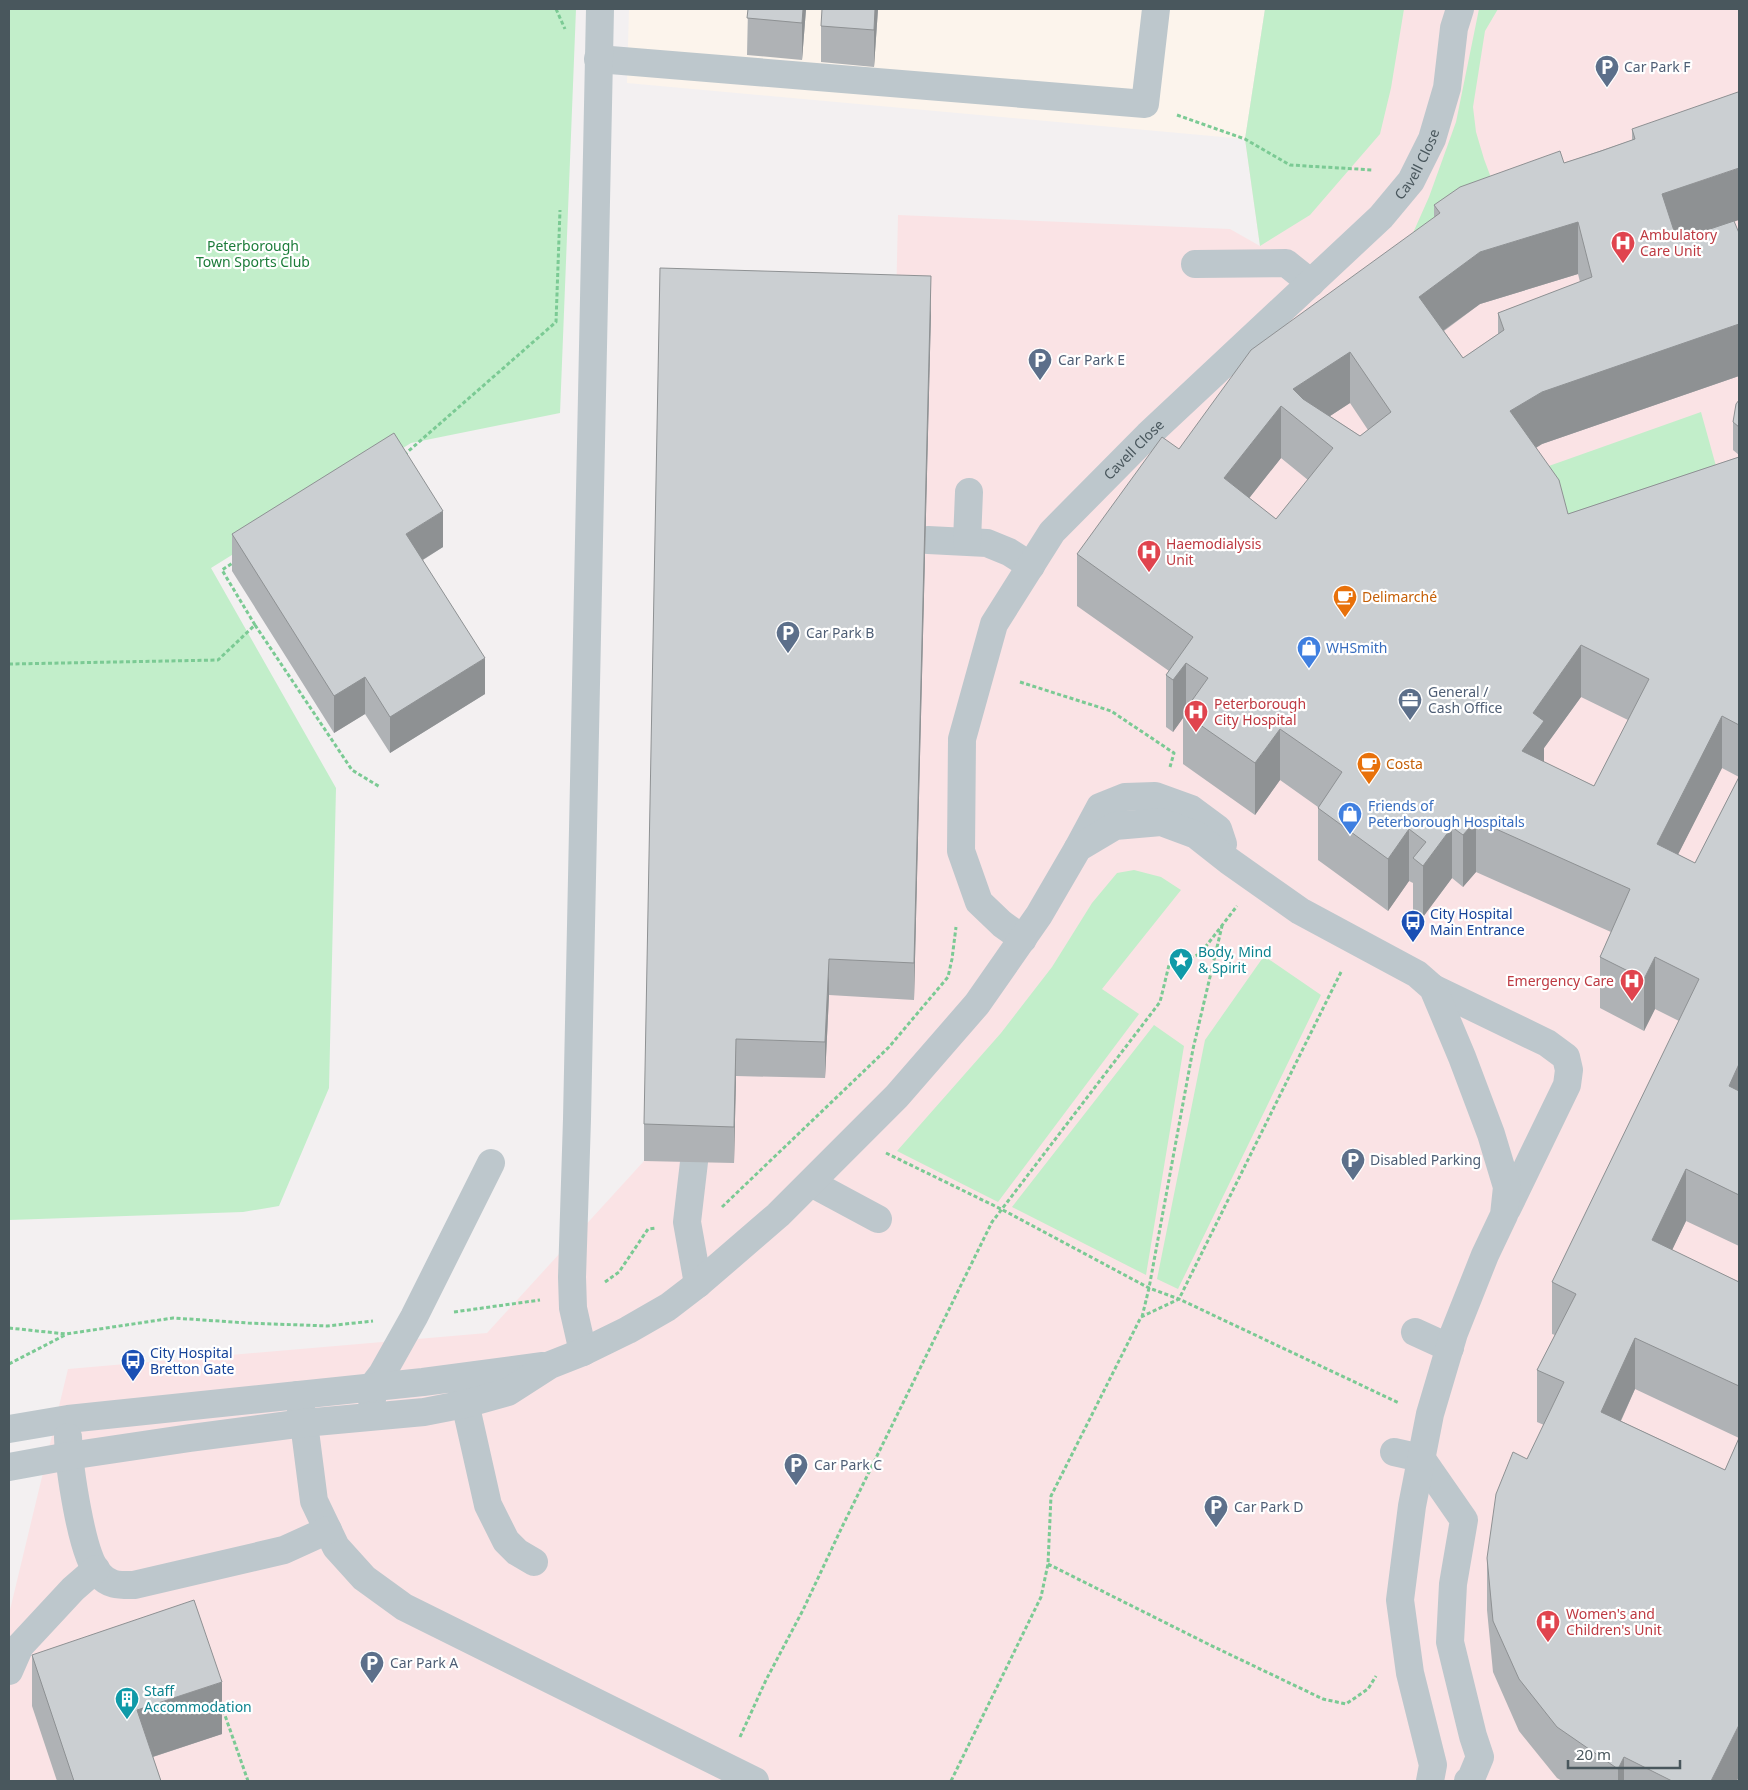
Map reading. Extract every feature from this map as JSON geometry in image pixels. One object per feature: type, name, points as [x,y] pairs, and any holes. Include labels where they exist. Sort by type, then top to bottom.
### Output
[{"type":"street","points":[[583,1352],[573,1308],[572,1277],[578,1109],[600,9]]},
{"type":"street","points":[[598,59],[1145,104],[1156,9]]},
{"type":"street","name":"Cavell Close","points":[[1023,939],[1002,924],[979,902],[961,851],[962,738],[994,624],[1052,532],[1148,435],[1381,218],[1411,180],[1432,139],[1447,88],[1454,28],[1460,9]]},
{"type":"street","points":[[1195,264],[1286,263],[1311,283]]},
{"type":"street","points":[[967,541],[969,492]]},
{"type":"street","points":[[928,540],[987,542],[1009,552],[1030,566]]},
{"type":"street","points":[[9,1467],[69,1456],[304,1423],[424,1412],[465,1404],[508,1392],[550,1365],[607,1342],[668,1307],[698,1284],[778,1215],[897,1096],[971,1011],[1023,939],[1078,848],[1115,826],[1161,822],[1196,835],[1229,861],[1300,911],[1417,974],[1433,988],[1547,1044],[1566,1057],[1569,1070],[1567,1085],[1485,1255],[1450,1348],[1430,1414],[1421,1458],[1412,1506],[1400,1600],[1410,1673],[1433,1764],[1430,1781]]},
{"type":"street","points":[[1433,988],[1462,1057],[1507,1187],[1504,1215]]},
{"type":"street","points":[[694,1162],[687,1222],[698,1284]]},
{"type":"street","points":[[372,1417],[372,1387],[382,1374],[414,1317],[491,1163]]},
{"type":"street","points":[[811,1183],[878,1219]]},
{"type":"street","points":[[1415,1332],[1450,1348]]},
{"type":"street","points":[[9,1429],[68,1420],[460,1378],[550,1365]]},
{"type":"street","points":[[460,1378],[491,1512],[506,1541],[517,1552],[534,1562]]},
{"type":"street","points":[[298,1395],[304,1423],[314,1501],[336,1547],[364,1578],[404,1607],[755,1781]]},
{"type":"street","points":[[68,1420],[69,1456],[83,1537],[89,1556],[98,1574],[114,1585],[134,1585],[284,1550],[328,1530]]},
{"type":"street","points":[[1394,1452],[1421,1458],[1464,1520],[1453,1584],[1450,1642],[1472,1736],[1480,1757],[1470,1781],[1468,1781]]},
{"type":"street","points":[[9,1671],[20,1646],[73,1589],[96,1569]]},
{"type":"path","points":[[556,9],[566,31]]},
{"type":"path","points":[[1145,104],[1245,139],[1290,165],[1373,170]]},
{"type":"path","points":[[399,459],[556,322],[560,205]]},
{"type":"path","points":[[239,559],[222,570],[255,625],[352,770],[380,787]]},
{"type":"path","points":[[9,664],[218,660],[255,625]]},
{"type":"path","points":[[1020,682],[1111,711],[1174,753],[1170,767],[1174,774]]},
{"type":"path","points":[[738,1741],[992,1222],[1160,1002],[1169,965],[1200,954],[1258,880]]},
{"type":"path","points":[[721,1208],[889,1047],[948,977],[956,928],[953,920]]},
{"type":"path","points":[[951,1781],[1041,1598],[1048,1564],[1050,1496],[1142,1317],[1193,1049],[1222,926]]},
{"type":"path","points":[[1142,1317],[1179,1299],[1343,968]]},
{"type":"path","points":[[882,1152],[1001,1209],[1149,1288],[1179,1299],[1406,1406]]},
{"type":"path","points":[[601,1286],[619,1272],[648,1229],[663,1228]]},
{"type":"path","points":[[448,1313],[545,1299]]},
{"type":"path","points":[[9,1328],[66,1334],[173,1318],[248,1324],[327,1326],[379,1320]]},
{"type":"path","points":[[9,1364],[66,1334]]},
{"type":"path","points":[[1048,1564],[1323,1699],[1346,1704],[1368,1689],[1378,1672]]},
{"type":"path","points":[[218,1699],[248,1781]]},
{"type":"shaded area","points":[[629,9],[1265,9],[1245,139],[627,83]]},
{"type":"shaded area","name":"Peterborough City Hospital","points":[[1265,9],[1739,9],[1739,1781],[9,1781],[9,1614],[68,1369],[487,1333],[644,1161],[660,305],[896,304],[898,215],[1230,229],[1260,246],[1245,139]]},
{"type":"green space","name":"Peterborough Town Sports Club","points":[[9,9],[576,9],[560,413],[411,443],[211,568],[336,788],[329,1088],[279,1206],[243,1212],[9,1220]]},
{"type":"green space","points":[[1265,9],[1404,9],[1391,88],[1380,134],[1310,215],[1260,246],[1245,139]]},
{"type":"green space","points":[[1479,9],[1498,9],[1485,31],[1473,107],[1476,132],[1493,183],[1413,233],[1429,197],[1456,122]]},
{"type":"green space","points":[[1701,412],[1716,466],[1575,546],[1546,467]]},
{"type":"green space","points":[[1134,870],[1161,877],[1181,890],[1102,989],[1139,1014],[998,1202],[897,1151],[1001,1033],[1052,967],[1092,903],[1117,873]]},
{"type":"green space","points":[[1264,956],[1321,995],[1178,1289],[1157,1279],[1205,1040]]},
{"type":"green space","points":[[1154,1025],[1184,1046],[1146,1275],[1012,1207]]},
{"type":"building","points":[[748,9],[803,9],[802,23],[747,18]]},
{"type":"building","points":[[822,9],[875,9],[874,30],[821,26]]},
{"type":"building","name":"Peterborough City Hospital","points":[[1739,92],[1739,168],[1662,194],[1677,240],[1734,221],[1739,233],[1739,324],[1542,392],[1510,411],[1559,480],[1568,514],[1739,457],[1739,725],[1722,716],[1657,844],[1695,863],[1739,777],[1739,1064],[1729,1086],[1739,1091],[1739,1195],[1686,1169],[1652,1240],[1739,1282],[1739,1386],[1635,1338],[1601,1412],[1725,1470],[1739,1438],[1739,1725],[1711,1781],[1672,1781],[1624,1757],[1618,1769],[1557,1727],[1519,1679],[1493,1621],[1487,1558],[1496,1494],[1513,1452],[1527,1459],[1564,1382],[1537,1370],[1576,1294],[1552,1282],[1699,979],[1655,957],[1644,979],[1600,957],[1630,889],[1476,820],[1463,835],[1452,827],[1423,866],[1413,858],[1426,842],[1409,829],[1388,859],[1318,808],[1342,772],[1280,729],[1255,763],[1183,713],[1208,678],[1186,663],[1173,680],[1166,675],[1193,637],[1077,554],[1162,437],[1179,449],[1251,350],[1440,213],[1434,205],[1460,187],[1560,151],[1564,163],[1635,139],[1632,129]],"holes":[[[1578,222],[1592,277],[1498,313],[1504,330],[1463,358],[1419,297],[1480,252]],[[1350,352],[1391,412],[1360,436],[1303,399],[1293,389]],[[1281,406],[1333,448],[1276,519],[1224,478]],[[1581,645],[1649,679],[1594,786],[1522,751],[1544,721],[1533,713]]]},
{"type":"building","name":"Car Park B","points":[[660,268],[931,276],[914,963],[829,959],[825,1042],[736,1039],[734,1127],[644,1124]]},
{"type":"building","points":[[1739,400],[1739,427],[1733,422],[1736,404]]},
{"type":"building","points":[[394,433],[443,511],[406,534],[485,658],[390,717],[365,677],[334,696],[232,534]]},
{"type":"building","points":[[194,1600],[222,1682],[137,1710],[161,1781],[74,1781],[32,1655]]},
{"type":"place","name":"Car Park F","points":[[1607,88]]},
{"type":"place","name":"Ambulatory Care Unit","points":[[1623,264]]},
{"type":"place","name":"Car Park E","points":[[1040,381]]},
{"type":"place","name":"Haemodialysis Unit","points":[[1149,573]]},
{"type":"place","name":"Delimarché","points":[[1345,618]]},
{"type":"place","name":"Car Park B","points":[[788,654]]},
{"type":"place","name":"WHSmith","points":[[1309,669]]},
{"type":"place","name":"General / Cash Office","points":[[1410,721]]},
{"type":"place","name":"Peterborough City Hospital","points":[[1196,733]]},
{"type":"place","name":"Costa","points":[[1369,785]]},
{"type":"place","name":"Friends of Peterborough Hospitals","points":[[1350,835]]},
{"type":"place","name":"City Hospital Main Entrance","points":[[1413,943]]},
{"type":"place","name":"Body, Mind & Spirit","points":[[1181,981]]},
{"type":"place","name":"Emergency Care","points":[[1632,1002]]},
{"type":"place","name":"Disabled Parking","points":[[1353,1181]]},
{"type":"place","name":"City Hospital Bretton Gate","points":[[133,1382]]},
{"type":"place","name":"Car Park C","points":[[796,1486]]},
{"type":"place","name":"Car Park D","points":[[1216,1528]]},
{"type":"place","name":"Women's and Children's Unit","points":[[1548,1643]]},
{"type":"place","name":"Car Park A","points":[[372,1684]]},
{"type":"place","name":"Staff Accommodation","points":[[127,1720]]}]
